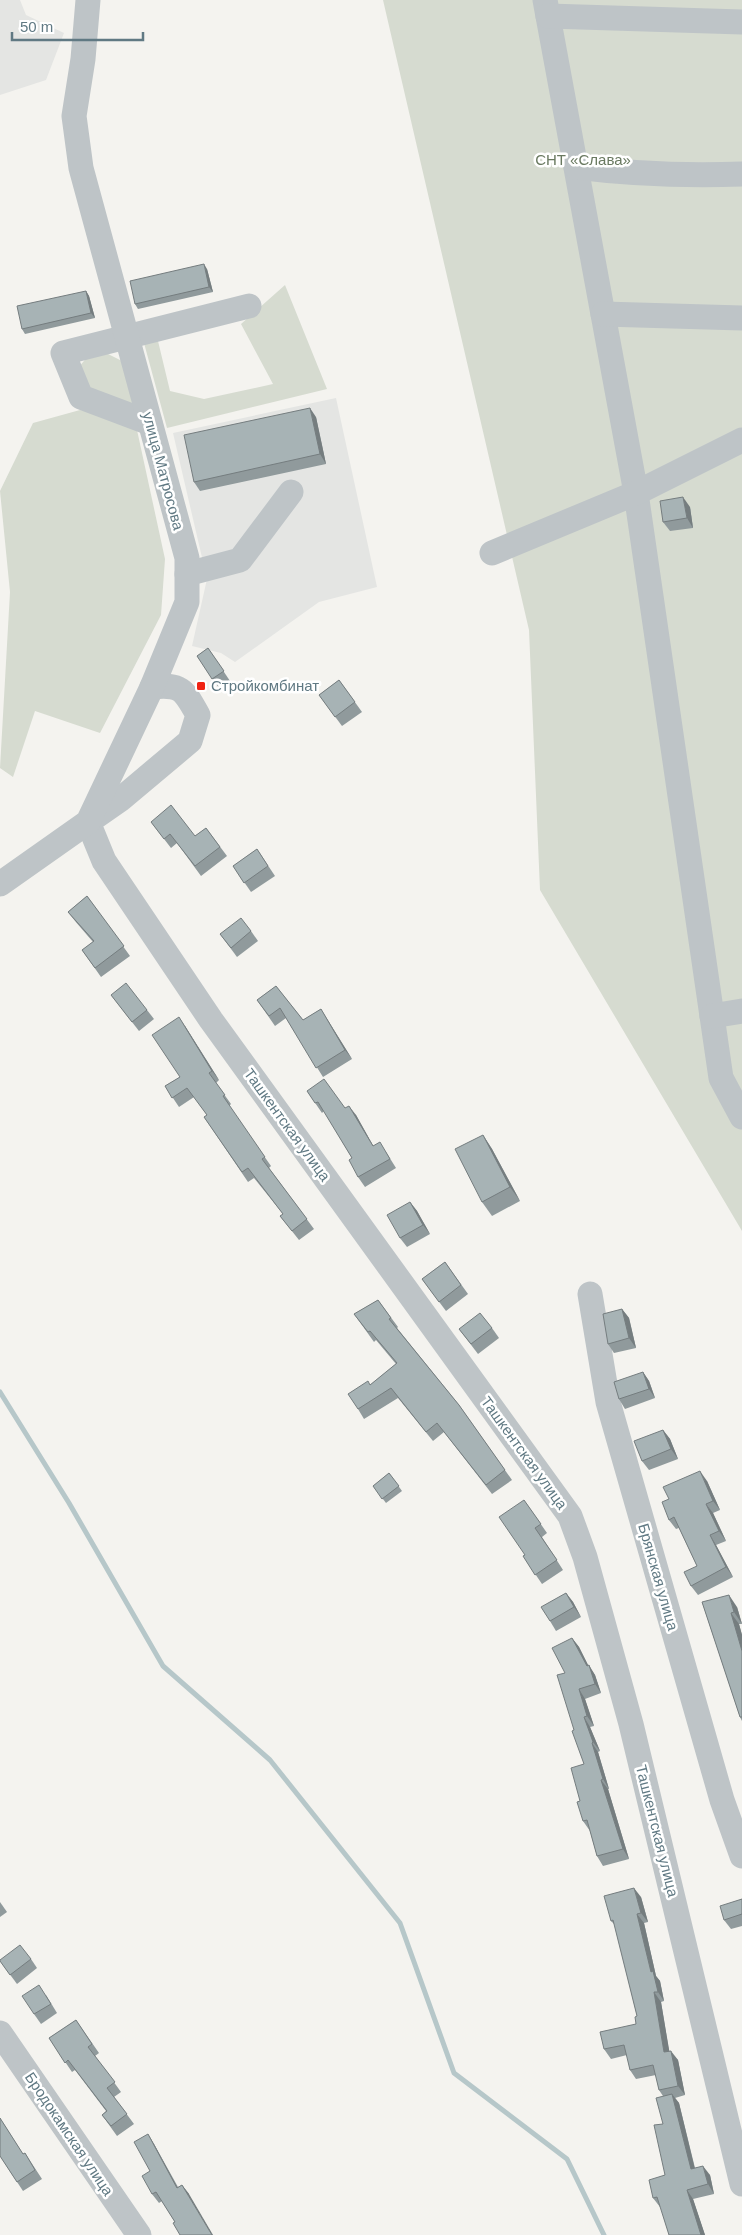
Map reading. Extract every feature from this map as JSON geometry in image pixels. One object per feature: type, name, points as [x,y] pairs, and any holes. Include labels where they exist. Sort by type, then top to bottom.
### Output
[{"type":"street","name":"улица Матросова","points":[[0,884],[88,822],[152,687],[187,602],[187,558],[80,168],[74,116],[83,59],[88,0]]},
{"type":"street","points":[[742,22],[546,8],[636,493],[721,1078],[742,1117]]},
{"type":"street","points":[[576,167],[620,173],[681,176],[742,174]]},
{"type":"street","points":[[150,423],[81,397],[63,354],[249,306]]},
{"type":"street","points":[[603,314],[742,318]]},
{"type":"street","points":[[492,553],[636,493],[742,440]]},
{"type":"street","points":[[187,574],[240,560],[291,492]]},
{"type":"street","points":[[88,822],[121,799],[190,741],[198,715],[187,694],[172,685],[152,687]]},
{"type":"street","name":"Ташкентская улица","points":[[88,822],[104,861],[211,1020],[570,1516],[585,1557],[631,1724],[742,2184]]},
{"type":"street","points":[[712,1016],[742,1011]]},
{"type":"street","name":"Брянская улица","points":[[590,1294],[608,1402],[722,1800],[742,1856]]},
{"type":"street","name":"Бродокамская улица","points":[[0,2033],[139,2235]]},
{"type":"shaded area","points":[[0,0],[20,0],[26,15],[64,33],[46,80],[0,95]]},
{"type":"shaded area","points":[[336,398],[377,587],[319,602],[235,662],[221,653],[192,646],[207,579],[173,433]]},
{"type":"green space","name":"СНТ «Слава»","points":[[383,0],[742,0],[742,1231],[540,890],[529,630]]},
{"type":"green space","points":[[285,285],[327,389],[167,428],[144,343],[158,341],[170,391],[204,399],[273,384],[241,324]]},
{"type":"green space","points":[[102,351],[124,362],[136,405],[82,389],[78,368],[89,355]]},
{"type":"green space","points":[[80,410],[109,413],[137,430],[165,559],[161,615],[100,733],[35,711],[13,777],[0,768],[10,592],[0,491],[33,423]]},
{"type":"building","points":[[204,264],[209,287],[135,304],[130,281]]},
{"type":"building","points":[[86,291],[91,313],[22,329],[17,306]]},
{"type":"building","points":[[310,408],[320,454],[194,482],[184,435]]},
{"type":"building","points":[[683,497],[687,518],[663,522],[660,501]]},
{"type":"building","points":[[208,648],[224,671],[212,679],[197,656]]},
{"type":"building","points":[[339,680],[355,702],[335,717],[319,695]]},
{"type":"building","points":[[171,805],[195,836],[206,828],[220,847],[195,866],[170,834],[164,839],[151,822]]},
{"type":"building","points":[[257,849],[268,866],[244,883],[233,866]]},
{"type":"building","points":[[87,896],[124,946],[95,968],[82,950],[94,941],[68,912]]},
{"type":"building","points":[[241,918],[251,931],[231,948],[220,934]]},
{"type":"building","points":[[126,983],[147,1010],[132,1022],[111,995]]},
{"type":"building","points":[[276,986],[303,1020],[321,1009],[345,1050],[316,1068],[280,1008],[269,1016],[257,1000]]},
{"type":"building","points":[[179,1017],[212,1071],[209,1073],[225,1095],[223,1096],[265,1157],[262,1159],[307,1219],[292,1231],[280,1216],[283,1214],[248,1168],[242,1172],[204,1117],[207,1115],[187,1088],[172,1098],[165,1086],[180,1077],[152,1035]]},
{"type":"building","points":[[324,1079],[345,1108],[349,1106],[373,1146],[380,1142],[390,1159],[358,1177],[349,1160],[352,1158],[318,1102],[315,1103],[307,1091]]},
{"type":"building","points":[[483,1135],[510,1187],[482,1202],[455,1149]]},
{"type":"building","points":[[410,1202],[423,1225],[400,1238],[387,1215]]},
{"type":"building","points":[[445,1262],[461,1285],[439,1302],[422,1279]]},
{"type":"building","points":[[378,1300],[391,1318],[389,1319],[459,1405],[505,1470],[486,1485],[437,1423],[426,1432],[391,1388],[358,1409],[348,1394],[368,1381],[370,1385],[397,1363],[354,1314]]},
{"type":"building","points":[[622,1309],[629,1338],[608,1344],[603,1314]]},
{"type":"building","points":[[480,1313],[492,1328],[471,1344],[459,1329]]},
{"type":"building","points":[[643,1372],[649,1389],[619,1399],[614,1382]]},
{"type":"building","points":[[663,1430],[671,1449],[642,1461],[634,1441]]},
{"type":"building","points":[[700,1471],[713,1501],[706,1504],[719,1531],[710,1535],[726,1567],[691,1586],[684,1572],[697,1566],[674,1517],[669,1520],[662,1502],[669,1499],[663,1487]]},
{"type":"building","points":[[389,1473],[399,1486],[382,1499],[373,1486]]},
{"type":"building","points":[[524,1500],[541,1524],[535,1528],[557,1560],[535,1575],[523,1556],[525,1555],[499,1517]]},
{"type":"building","points":[[566,1593],[574,1607],[550,1621],[541,1607]]},
{"type":"building","points":[[729,1595],[734,1612],[731,1613],[742,1651],[742,1717],[740,1717],[702,1602]]},
{"type":"building","points":[[572,1638],[587,1666],[589,1665],[595,1684],[579,1689],[587,1716],[584,1717],[603,1779],[601,1780],[623,1849],[597,1856],[587,1820],[583,1821],[577,1802],[580,1801],[571,1768],[584,1764],[572,1731],[574,1730],[557,1675],[565,1673],[552,1648]]},
{"type":"building","points":[[634,1888],[641,1913],[637,1914],[651,1972],[653,1971],[658,1992],[654,1992],[664,2052],[671,2051],[678,2086],[659,2090],[653,2065],[630,2070],[624,2045],[604,2049],[600,2032],[636,2024],[635,2017],[637,2016],[613,1920],[611,1921],[604,1896]]},
{"type":"building","points":[[742,1899],[742,1914],[724,1920],[720,1906]]},
{"type":"building","points":[[20,1945],[31,1959],[10,1975],[0,1960]]},
{"type":"building","points":[[39,1985],[51,2004],[34,2014],[22,1996]]},
{"type":"building","points":[[76,2020],[92,2044],[88,2047],[115,2082],[107,2088],[127,2114],[111,2126],[102,2115],[107,2111],[68,2060],[65,2063],[49,2038]]},
{"type":"building","points":[[672,2094],[691,2169],[703,2166],[708,2184],[687,2190],[701,2235],[669,2235],[657,2197],[653,2198],[649,2180],[665,2175],[654,2125],[663,2124],[656,2098]]},
{"type":"building","points":[[0,2118],[35,2170],[17,2182],[0,2156]]},
{"type":"building","points":[[148,2134],[177,2188],[182,2185],[212,2235],[180,2235],[173,2223],[175,2222],[156,2192],[152,2194],[142,2176],[150,2171],[134,2142]]},
{"type":"waterway","points":[[0,1392],[69,1503],[163,1666],[270,1760],[400,1923],[454,2073],[567,2159],[604,2235]]},
{"type":"place","name":"Стройкомбинат","points":[[201,686]]}]
